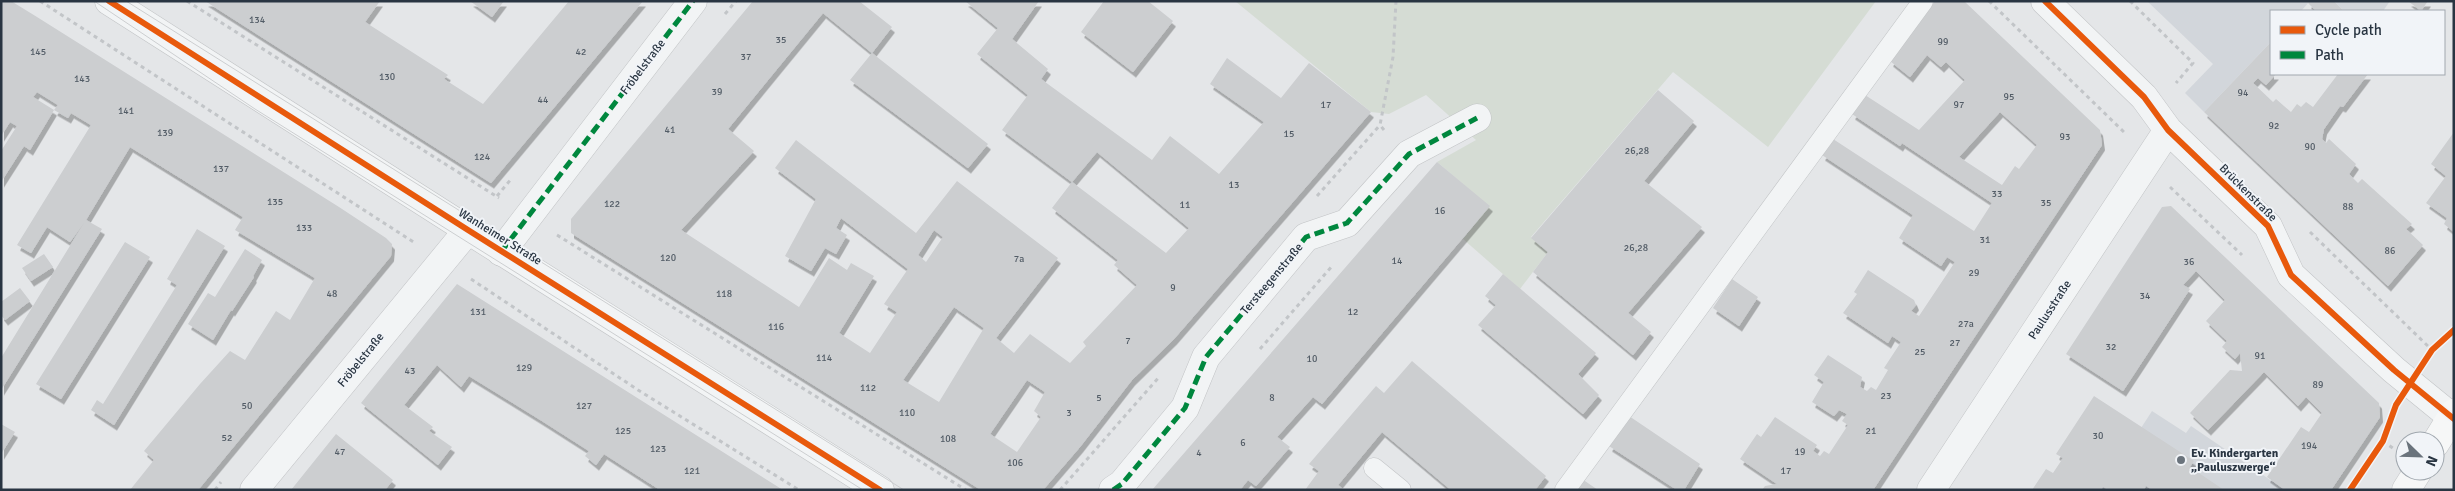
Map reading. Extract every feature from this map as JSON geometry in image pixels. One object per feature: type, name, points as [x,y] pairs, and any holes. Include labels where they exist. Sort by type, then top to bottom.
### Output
[{"type":"main road","points":[[2443,431],[2453,416]]},
{"type":"street","name":"Wanheimer Straße","points":[[109,1],[880,490]]},
{"type":"street","name":"Wanheimer Straße","points":[[137,1],[165,36]]},
{"type":"street","name":"Fröbelstraße","points":[[502,252],[693,1]]},
{"type":"street","name":"Brückenstraße","points":[[2045,1],[2144,97],[2168,130],[2268,226],[2291,275],[2411,384],[2453,416]]},
{"type":"street","name":"Tersteegenstraße","points":[[1113,490],[1122,484],[1186,408],[1206,357],[1306,237],[1347,223],[1408,154],[1477,118]]},
{"type":"street","name":"Paulusstraße","points":[[1931,490],[2168,130]]},
{"type":"street","name":"Fröbelstraße","points":[[254,490],[468,230]]},
{"type":"lane","points":[[1565,490],[1923,1]]},
{"type":"lane","points":[[1374,468],[1401,490]]},
{"type":"path","points":[[186,1],[966,490]]},
{"type":"path","points":[[1396,1],[1393,57],[1380,125],[1408,154]]},
{"type":"path","points":[[1254,357],[1337,260]]},
{"type":"path","points":[[2411,384],[2432,350],[2439,343]]},
{"type":"path","points":[[2377,449],[2386,431]]},
{"type":"shaded area","points":[[1235,1],[1876,1],[1768,147],[1673,72],[1531,237],[1548,252],[1520,289],[1463,239],[1489,206],[1437,162],[1476,140],[1426,95],[1389,114],[1371,112]]},
{"type":"shaded area","points":[[2147,1],[2310,1],[2302,10],[2270,10],[2270,43],[2204,112],[2185,93],[2213,64]]},
{"type":"shaded area","points":[[2334,1],[2390,1],[2384,10],[2343,10]]},
{"type":"shaded area","name":"Ev. Kindergarten „Pauluszwerge“","points":[[2152,411],[2186,433],[2191,426],[2285,490],[2101,490]]},
{"type":"building","points":[[1,1],[11,1],[37,17],[339,207],[392,244],[391,256],[198,490],[130,490],[154,460],[144,451],[200,384],[230,351],[245,360],[276,311],[290,320],[315,278],[235,230],[243,217],[130,147],[86,220],[102,229],[1,390],[1,358],[84,223],[70,242],[47,227],[31,253],[17,245],[91,125],[71,113],[68,118],[54,110],[30,150],[24,146],[1,182],[1,151],[17,126],[10,122],[1,136]],"holes":[[[37,92],[58,105],[54,110],[33,97]]]},
{"type":"building","points":[[205,1],[380,1],[365,22],[448,75],[444,79],[483,104],[569,1],[643,1],[491,183]]},
{"type":"building","points":[[470,1],[504,1],[492,17]]},
{"type":"building","points":[[753,1],[859,1],[892,27],[872,53],[823,13],[728,129],[754,151],[681,230],[799,307],[829,258],[847,270],[851,263],[874,276],[839,333],[870,353],[897,312],[884,304],[908,269],[841,218],[836,228],[847,235],[836,254],[825,248],[811,271],[785,256],[816,199],[775,168],[796,140],[916,233],[957,181],[1058,258],[996,338],[1014,353],[1030,334],[1070,363],[1086,346],[1083,342],[1137,285],[1114,265],[1118,260],[1052,208],[1072,182],[1002,130],[1028,95],[977,54],[998,28],[965,1],[1039,1],[1012,39],[1048,69],[1041,79],[1152,160],[1170,136],[1219,174],[1264,122],[1210,84],[1227,58],[1281,98],[1309,63],[1371,112],[1174,339],[1132,380],[1080,447],[1043,490],[981,490],[571,233],[571,219]],"holes":[[[1097,152],[1189,228],[1166,253],[1072,182]],[[934,230],[943,237],[926,262],[918,255]],[[954,307],[984,328],[939,402],[903,380]],[[1027,380],[1045,392],[1034,411],[1041,417],[1017,452],[990,434]]]},
{"type":"building","points":[[1104,1],[1148,1],[1173,21],[1133,72],[1081,32]]},
{"type":"building","points":[[1935,1],[1964,1],[2100,130],[2102,145],[1873,490],[1762,490],[1765,486],[1777,484],[1740,459],[1757,434],[1761,437],[1775,417],[1817,445],[1813,451],[1820,456],[1824,451],[1829,454],[1848,425],[1842,421],[1847,414],[1839,410],[1834,416],[1812,402],[1824,382],[1814,375],[1828,355],[1862,377],[1860,387],[1867,391],[1871,387],[1876,390],[1888,370],[1884,368],[1901,342],[1892,336],[1888,343],[1843,313],[1857,294],[1854,292],[1868,270],[1914,300],[1916,305],[1911,311],[1919,316],[1955,262],[1947,257],[1941,266],[1899,238],[1913,215],[1822,155],[1833,139],[1974,231],[1992,203],[1902,143],[1900,146],[1852,114],[1865,95],[1919,130],[1965,80],[1946,62],[1941,67],[1927,55],[1910,77],[1890,61]],"holes":[[[2000,112],[2037,145],[2019,169],[2015,166],[2002,185],[1959,157]]]},
{"type":"building","points":[[2310,1],[2334,1],[2343,10],[2315,10],[2308,3]]},
{"type":"building","points":[[2408,1],[2428,1],[2420,10]]},
{"type":"building","points":[[2270,43],[2270,75],[2275,75],[2266,85],[2258,78],[2253,83],[2273,102],[2276,99],[2291,112],[2297,104],[2301,107],[2306,102],[2313,107],[2337,75],[2367,75],[2343,107],[2340,106],[2324,129],[2322,139],[2326,143],[2329,139],[2356,164],[2349,174],[2358,183],[2362,179],[2412,224],[2406,229],[2423,245],[2388,286],[2204,112]]},
{"type":"building","points":[[872,53],[988,144],[968,168],[850,80]]},
{"type":"building","points":[[1658,90],[1694,121],[1644,181],[1702,227],[1628,313],[1651,332],[1633,355],[1533,272],[1548,252],[1531,238]]},
{"type":"building","points":[[2454,132],[2454,232],[2444,224],[2447,218],[2426,203],[2446,176],[2431,164]]},
{"type":"building","points":[[1437,162],[1490,206],[1322,404],[1313,397],[1277,437],[1290,447],[1256,486],[1248,480],[1240,490],[1152,490]]},
{"type":"building","points":[[2171,206],[2379,403],[2380,417],[2331,490],[2285,490],[2267,477],[2301,427],[2309,432],[2322,413],[2306,397],[2298,406],[2264,372],[2208,430],[2190,413],[2230,370],[2242,371],[2240,353],[2235,359],[2222,347],[2227,341],[2206,321],[2225,300],[2196,271],[2183,285],[2190,289],[2123,391],[2066,354],[2162,207]]},
{"type":"building","points":[[197,229],[225,246],[114,425],[91,410],[97,400],[103,404],[177,285],[167,279]]},
{"type":"building","points":[[125,242],[150,257],[61,399],[36,384]]},
{"type":"building","points":[[245,249],[262,260],[254,277],[213,340],[188,324],[208,293],[215,297]]},
{"type":"building","points":[[44,254],[53,267],[31,281],[22,268]]},
{"type":"building","points":[[1503,274],[1596,353],[1578,374],[1599,395],[1583,414],[1478,325],[1496,305],[1485,296]]},
{"type":"building","points":[[1732,279],[1758,297],[1739,326],[1713,308]]},
{"type":"building","points":[[457,284],[783,490],[660,490],[604,454],[596,465],[585,456],[589,451],[542,421],[469,376],[461,387],[437,365],[404,405],[433,427],[429,431],[452,447],[438,465],[361,403]]},
{"type":"building","points":[[20,288],[30,301],[5,320],[1,315],[1,302]]},
{"type":"building","points":[[1412,361],[1546,476],[1535,490],[1451,490],[1382,432],[1338,485],[1344,490],[1305,490],[1319,471],[1309,464],[1376,386],[1384,393]]},
{"type":"building","points":[[2094,396],[2194,461],[2190,467],[2224,490],[2152,490],[2146,486],[2144,490],[2108,490],[2103,487],[2101,490],[2032,490],[2046,469],[2053,473],[2063,458],[2056,454]]},
{"type":"building","points":[[1629,416],[1700,464],[1684,490],[1677,490],[1609,446]]},
{"type":"building","points":[[1,424],[15,432],[1,454]]},
{"type":"building","points":[[336,434],[393,480],[385,490],[291,490]]},
{"type":"building","points":[[1582,479],[1598,490],[1574,490]]},
{"type":"tram line","points":[[94,1],[255,109],[863,490]]},
{"type":"tram line","points":[[126,1],[904,490]]},
{"type":"marked path","points":[[501,252],[693,1]]},
{"type":"marked path","points":[[1113,490],[1122,484],[1185,408],[1206,357],[1306,237],[1347,223],[1409,154],[1477,118]]},
{"type":"cycle path","points":[[109,1],[880,490]]},
{"type":"cycle path","points":[[2045,1],[2144,97],[2168,130],[2268,226],[2291,275],[2394,370],[2454,419]]},
{"type":"cycle path","points":[[2350,490],[2383,441],[2396,405],[2432,350],[2454,330]]},
{"type":"place","name":"Ev. Kindergarten „Pauluszwerge“","points":[[2181,460]]}]
